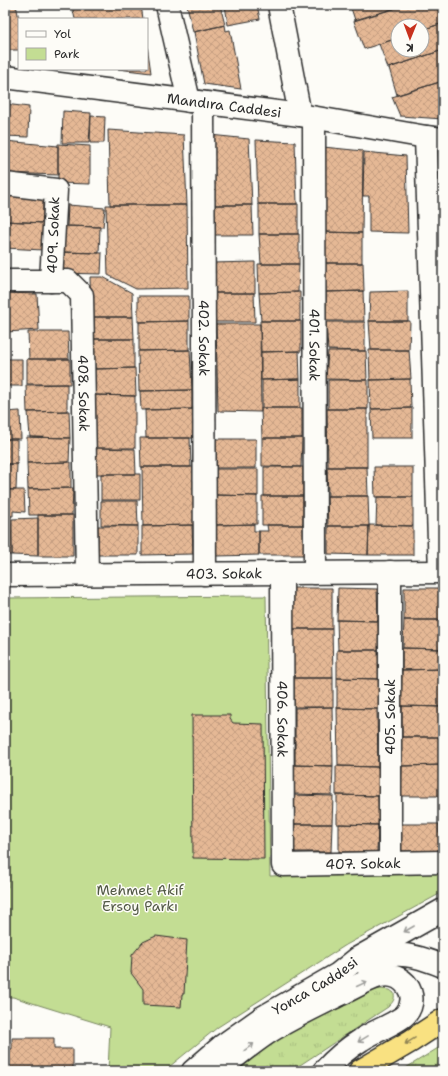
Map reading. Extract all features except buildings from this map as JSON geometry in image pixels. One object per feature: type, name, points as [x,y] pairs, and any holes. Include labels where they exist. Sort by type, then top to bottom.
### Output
[{"type":"highway","points":[[360,1071],[443,1020]]},
{"type":"street","name":"402. Sokak","points":[[167,5],[196,102],[205,574]]},
{"type":"street","name":"401. Sokak","points":[[279,5],[307,116],[315,573]]},
{"type":"street","name":"Mandıra Caddesi","points":[[5,77],[307,116],[435,138]]},
{"type":"street","points":[[435,138],[441,572]]},
{"type":"street","name":"409. Sokak","points":[[5,184],[56,190],[51,281]]},
{"type":"street","name":"408. Sokak","points":[[5,281],[68,281],[82,295],[87,574]]},
{"type":"street","name":"405. Sokak","points":[[390,572],[390,863]]},
{"type":"street","name":"403. Sokak","points":[[5,575],[441,572]]},
{"type":"street","name":"406. Sokak","points":[[282,573],[283,865]]},
{"type":"street","name":"407. Sokak","points":[[283,865],[443,862]]},
{"type":"street","name":"Yonca Caddesi","points":[[193,1071],[222,1046],[263,1017],[338,974],[358,958],[443,910]]},
{"type":"street","points":[[338,974],[387,956],[407,955],[428,960],[443,966]]},
{"type":"street","points":[[218,1071],[269,1033],[301,1014],[380,976],[391,975],[401,979],[411,991],[410,1005],[405,1014],[396,1021],[361,1040],[330,1064],[324,1071]]},
{"type":"green space","name":"Mehmet Akif Ersoy Parkı","points":[[266,596],[270,876],[443,870],[443,892],[346,945],[218,1027],[164,1071],[108,1071],[110,1027],[13,997],[5,997],[5,888],[8,887],[5,598]]},
{"type":"green space","points":[[381,989],[390,990],[394,993],[393,1001],[388,1007],[291,1071],[237,1071],[285,1032],[369,991]]},
{"type":"green space","points":[[443,1045],[443,1071],[401,1071]]}]
